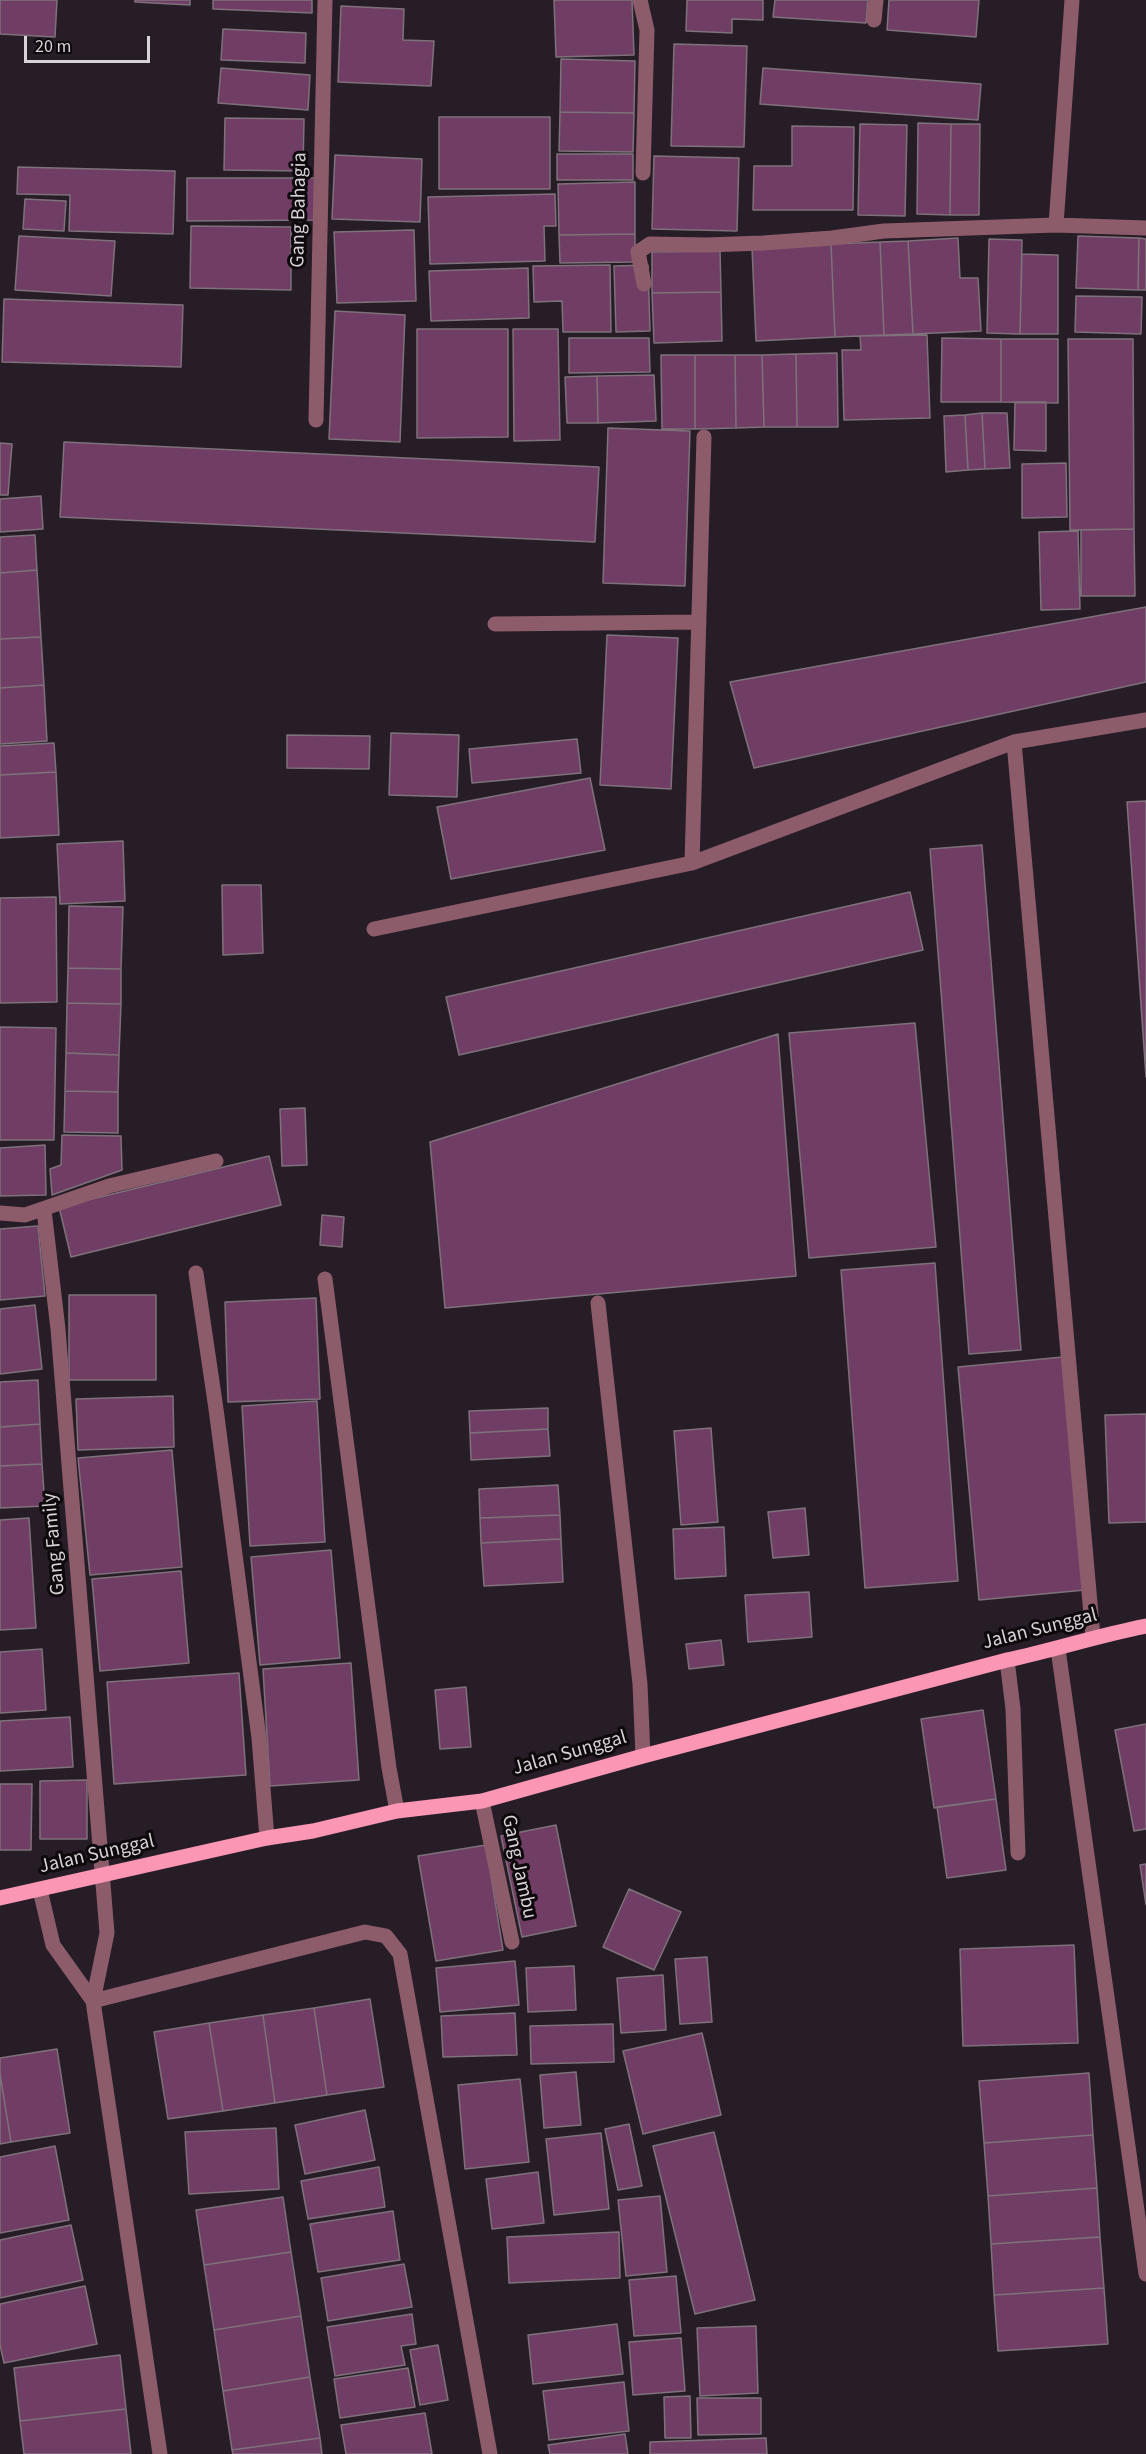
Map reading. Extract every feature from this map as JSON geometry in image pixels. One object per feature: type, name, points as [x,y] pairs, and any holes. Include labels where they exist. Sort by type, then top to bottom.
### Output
[{"type":"main road","name":"Jalan Sunggal","points":[[0,1898],[397,1811],[482,1801],[643,1756],[1007,1660],[1058,1649],[1094,1637],[1146,1626]]},
{"type":"street","name":"Gang Bahagia","points":[[316,420],[325,0]]},
{"type":"street","points":[[640,0],[647,30],[643,173]]},
{"type":"street","points":[[874,20],[876,0]]},
{"type":"street","points":[[1056,225],[1072,0]]},
{"type":"street","points":[[644,284],[638,252],[650,244],[706,245],[832,238],[884,231],[1056,225],[1146,228]]},
{"type":"street","points":[[692,863],[704,437]]},
{"type":"street","points":[[495,624],[699,622]]},
{"type":"street","points":[[374,929],[692,863],[1014,742],[1146,720]]},
{"type":"street","points":[[1014,742],[1094,1637]]},
{"type":"street","points":[[0,1213],[25,1215],[109,1186],[216,1161]]},
{"type":"street","name":"Gang Family","points":[[44,1210],[59,1341],[107,1933],[93,2001]]},
{"type":"street","points":[[196,1273],[259,1738],[267,1838]]},
{"type":"street","points":[[325,1279],[387,1756],[397,1811]]},
{"type":"street","points":[[598,1303],[640,1684],[643,1756]]},
{"type":"street","points":[[1058,1649],[1146,2274]]},
{"type":"street","points":[[1007,1660],[1013,1709],[1018,1853]]},
{"type":"street","name":"Gang Jambu","points":[[482,1801],[512,1942]]},
{"type":"street","points":[[40,1890],[53,1945],[93,2001],[160,2454]]},
{"type":"street","points":[[93,2001],[365,1932],[386,1936],[400,1954],[489,2454]]},
{"type":"building","points":[[0,0],[57,0],[55,37],[0,34]]},
{"type":"building","points":[[135,0],[190,0],[190,5],[135,2]]},
{"type":"building","points":[[213,0],[312,0],[312,13],[213,9]]},
{"type":"building","points":[[554,0],[632,0],[634,55],[556,57]]},
{"type":"building","points":[[687,0],[763,0],[763,20],[732,19],[732,33],[686,31]]},
{"type":"building","points":[[775,0],[868,0],[866,23],[773,17]]},
{"type":"building","points":[[889,0],[979,0],[976,37],[887,30]]},
{"type":"building","points":[[341,6],[404,9],[403,40],[434,41],[431,86],[338,82]]},
{"type":"building","points":[[223,29],[306,33],[305,63],[221,60]]},
{"type":"building","points":[[674,44],[747,46],[744,147],[671,146]]},
{"type":"building","points":[[561,59],[635,61],[634,113],[560,112]]},
{"type":"building","points":[[221,68],[310,75],[308,110],[218,103]]},
{"type":"building","points":[[763,68],[981,84],[978,120],[760,104]]},
{"type":"building","points":[[560,112],[634,113],[633,152],[559,151]]},
{"type":"building","points":[[439,117],[550,117],[550,189],[439,189]]},
{"type":"building","points":[[225,118],[304,119],[303,171],[224,170]]},
{"type":"building","points":[[918,123],[951,124],[950,215],[917,214]]},
{"type":"building","points":[[860,124],[907,125],[905,216],[858,215]]},
{"type":"building","points":[[951,124],[980,124],[979,215],[950,215]]},
{"type":"building","points":[[792,126],[854,127],[853,210],[753,210],[754,166],[792,166]]},
{"type":"building","points":[[557,154],[633,154],[633,180],[557,180]]},
{"type":"building","points":[[335,155],[422,159],[420,222],[332,219]]},
{"type":"building","points":[[654,156],[739,158],[737,231],[652,229]]},
{"type":"building","points":[[18,167],[175,171],[173,234],[69,231],[70,195],[17,194]]},
{"type":"building","points":[[187,178],[316,178],[317,220],[187,221]]},
{"type":"building","points":[[635,182],[635,234],[559,235],[558,184]]},
{"type":"building","points":[[555,194],[556,226],[544,226],[545,261],[430,264],[428,197]]},
{"type":"building","points":[[25,199],[66,201],[64,231],[23,229]]},
{"type":"building","points":[[191,226],[291,227],[291,290],[190,288]]},
{"type":"building","points":[[414,230],[416,301],[337,303],[334,232]]},
{"type":"building","points":[[635,234],[635,262],[560,263],[559,235]]},
{"type":"building","points":[[19,236],[115,241],[111,296],[15,290]]},
{"type":"building","points":[[1078,236],[1139,238],[1138,290],[1076,288]]},
{"type":"building","points":[[958,238],[960,278],[978,278],[981,331],[913,334],[908,241]]},
{"type":"building","points":[[1139,238],[1146,239],[1146,290],[1138,290]]},
{"type":"building","points":[[989,239],[1022,240],[1020,334],[987,333]]},
{"type":"building","points":[[908,241],[913,334],[884,335],[880,242]]},
{"type":"building","points":[[880,242],[884,335],[835,337],[831,244]]},
{"type":"building","points":[[831,244],[835,337],[756,341],[752,248]]},
{"type":"building","points":[[720,251],[721,292],[652,293],[652,252]]},
{"type":"building","points":[[1022,254],[1058,255],[1058,334],[1020,334]]},
{"type":"building","points":[[610,265],[611,332],[563,332],[562,301],[534,302],[533,266]]},
{"type":"building","points":[[648,265],[650,331],[616,332],[614,266]]},
{"type":"building","points":[[528,268],[529,318],[431,321],[429,271]]},
{"type":"building","points":[[721,292],[722,341],[654,343],[652,293]]},
{"type":"building","points":[[1076,296],[1142,297],[1141,334],[1075,332]]},
{"type":"building","points":[[4,299],[183,305],[181,367],[2,362]]},
{"type":"building","points":[[335,311],[405,315],[400,442],[329,439]]},
{"type":"building","points":[[417,329],[508,329],[508,437],[417,438]]},
{"type":"building","points":[[513,329],[558,329],[560,440],[514,441]]},
{"type":"building","points":[[927,335],[930,418],[844,420],[842,350],[861,350],[860,336]]},
{"type":"building","points":[[569,338],[649,338],[650,372],[569,373]]},
{"type":"building","points":[[942,338],[1001,339],[1001,402],[941,402]]},
{"type":"building","points":[[1001,339],[1058,339],[1058,403],[1001,402]]},
{"type":"building","points":[[1068,339],[1133,339],[1134,529],[1070,530]]},
{"type":"building","points":[[837,353],[838,427],[797,427],[796,354]]},
{"type":"building","points":[[796,354],[797,427],[764,427],[762,355]]},
{"type":"building","points":[[661,355],[695,355],[695,429],[662,429]]},
{"type":"building","points":[[695,355],[735,355],[736,428],[695,429]]},
{"type":"building","points":[[735,355],[762,355],[764,427],[736,428]]},
{"type":"building","points":[[654,375],[656,421],[598,423],[597,376]]},
{"type":"building","points":[[597,376],[598,423],[567,423],[565,377]]},
{"type":"building","points":[[1015,402],[1046,402],[1046,451],[1014,450]]},
{"type":"building","points":[[982,413],[1007,413],[1010,468],[985,469]]},
{"type":"building","points":[[982,413],[985,469],[968,470],[965,415]]},
{"type":"building","points":[[965,415],[968,470],[946,472],[944,416]]},
{"type":"building","points":[[608,428],[690,431],[685,586],[603,583]]},
{"type":"building","points":[[64,442],[599,467],[595,542],[60,517]]},
{"type":"building","points":[[0,443],[12,444],[8,495],[0,495]]},
{"type":"building","points":[[1066,463],[1067,517],[1022,518],[1022,464]]},
{"type":"building","points":[[41,496],[43,529],[0,532],[0,499]]},
{"type":"building","points":[[1134,529],[1135,596],[1081,596],[1081,530]]},
{"type":"building","points":[[1078,531],[1080,609],[1041,610],[1039,532]]},
{"type":"building","points":[[35,535],[37,570],[0,573],[0,537]]},
{"type":"building","points":[[37,570],[41,637],[0,639],[0,573]]},
{"type":"building","points":[[1146,607],[1146,682],[754,768],[730,682]]},
{"type":"building","points":[[607,635],[678,638],[671,789],[600,785]]},
{"type":"building","points":[[41,637],[44,685],[0,688],[0,639]]},
{"type":"building","points":[[44,685],[47,741],[0,744],[0,688]]},
{"type":"building","points":[[391,733],[459,735],[457,797],[389,795]]},
{"type":"building","points":[[287,735],[370,736],[369,769],[287,768]]},
{"type":"building","points":[[577,739],[581,773],[472,783],[469,749]]},
{"type":"building","points":[[54,743],[56,772],[0,775],[0,746]]},
{"type":"building","points":[[56,772],[59,835],[0,838],[0,775]]},
{"type":"building","points":[[590,778],[605,850],[451,879],[437,807]]},
{"type":"building","points":[[1146,801],[1146,1077],[1127,802]]},
{"type":"building","points":[[123,841],[125,901],[60,904],[57,844]]},
{"type":"building","points":[[982,845],[1021,1350],[969,1354],[930,849]]},
{"type":"building","points":[[222,885],[261,885],[263,953],[223,955]]},
{"type":"building","points":[[910,892],[923,950],[459,1055],[446,997]]},
{"type":"building","points":[[56,897],[57,1002],[0,1003],[0,898]]},
{"type":"building","points":[[69,906],[123,907],[121,969],[68,968]]},
{"type":"building","points":[[68,968],[121,969],[121,1004],[67,1003]]},
{"type":"building","points":[[67,1003],[121,1004],[119,1055],[66,1053]]},
{"type":"building","points":[[915,1023],[936,1247],[809,1258],[789,1033]]},
{"type":"building","points":[[0,1027],[56,1028],[54,1140],[0,1140]]},
{"type":"building","points":[[778,1034],[796,1276],[445,1308],[430,1142]]},
{"type":"building","points":[[66,1053],[119,1055],[118,1092],[65,1091]]},
{"type":"building","points":[[65,1091],[118,1092],[118,1133],[64,1132]]},
{"type":"building","points":[[305,1108],[307,1165],[282,1166],[280,1109]]},
{"type":"building","points":[[62,1135],[121,1136],[122,1170],[52,1195],[50,1169],[61,1165]]},
{"type":"building","points":[[45,1145],[46,1195],[0,1196],[0,1148]]},
{"type":"building","points":[[269,1156],[281,1205],[71,1257],[59,1207]]},
{"type":"building","points":[[322,1215],[344,1217],[342,1247],[320,1245]]},
{"type":"building","points":[[38,1226],[45,1296],[0,1300],[0,1229]]},
{"type":"building","points":[[935,1263],[958,1581],[865,1588],[841,1270]]},
{"type":"building","points":[[69,1295],[156,1295],[156,1380],[69,1380]]},
{"type":"building","points":[[316,1298],[320,1399],[228,1402],[225,1302]]},
{"type":"building","points":[[35,1305],[42,1369],[0,1374],[0,1309]]},
{"type":"building","points":[[1063,1357],[1085,1590],[979,1600],[958,1367]]},
{"type":"building","points":[[38,1380],[40,1424],[0,1427],[0,1382]]},
{"type":"building","points":[[173,1396],[174,1447],[78,1450],[76,1399]]},
{"type":"building","points":[[317,1401],[325,1542],[250,1546],[242,1406]]},
{"type":"building","points":[[548,1408],[548,1429],[470,1433],[469,1411]]},
{"type":"building","points":[[1146,1414],[1146,1522],[1109,1523],[1105,1415]]},
{"type":"building","points":[[40,1424],[42,1464],[0,1466],[0,1427]]},
{"type":"building","points":[[711,1428],[718,1522],[681,1525],[674,1431]]},
{"type":"building","points":[[548,1429],[550,1456],[471,1460],[470,1433]]},
{"type":"building","points":[[172,1450],[182,1567],[90,1575],[78,1458]]},
{"type":"building","points":[[42,1464],[45,1506],[0,1508],[0,1466]]},
{"type":"building","points":[[558,1485],[560,1515],[480,1518],[479,1489]]},
{"type":"building","points":[[805,1508],[809,1555],[773,1558],[768,1512]]},
{"type":"building","points":[[560,1515],[561,1539],[481,1543],[480,1518]]},
{"type":"building","points":[[29,1518],[36,1628],[0,1630],[0,1520]]},
{"type":"building","points":[[724,1527],[726,1576],[675,1579],[673,1529]]},
{"type":"building","points":[[561,1539],[563,1582],[484,1586],[481,1543]]},
{"type":"building","points":[[331,1550],[340,1658],[260,1665],[251,1557]]},
{"type":"building","points":[[181,1571],[189,1663],[100,1671],[92,1579]]},
{"type":"building","points":[[809,1592],[812,1637],[748,1642],[745,1595]]},
{"type":"building","points":[[721,1640],[724,1665],[689,1669],[686,1644]]},
{"type":"building","points":[[42,1649],[46,1710],[0,1713],[0,1652]]},
{"type":"building","points":[[351,1663],[359,1780],[270,1786],[263,1669]]},
{"type":"building","points":[[239,1673],[246,1775],[114,1784],[107,1682]]},
{"type":"building","points":[[466,1687],[471,1747],[440,1749],[435,1690]]},
{"type":"building","points":[[983,1710],[996,1799],[934,1808],[921,1719]]},
{"type":"building","points":[[70,1717],[73,1767],[0,1771],[0,1721]]},
{"type":"building","points":[[1146,1724],[1146,1829],[1134,1831],[1115,1730]]},
{"type":"building","points":[[87,1780],[87,1839],[40,1839],[40,1781]]},
{"type":"building","points":[[0,1784],[32,1784],[31,1850],[0,1850]]},
{"type":"building","points":[[996,1799],[1006,1870],[947,1878],[937,1807]]},
{"type":"building","points":[[556,1825],[576,1926],[522,1937],[501,1836]]},
{"type":"building","points":[[486,1845],[503,1950],[436,1961],[418,1856]]},
{"type":"building","points":[[1146,1864],[1146,1905],[1140,1865]]},
{"type":"building","points":[[629,1889],[681,1912],[654,1970],[603,1947]]},
{"type":"building","points":[[1074,1945],[1078,2043],[963,2046],[960,1949]]},
{"type":"building","points":[[707,1957],[712,2022],[680,2024],[675,1959]]},
{"type":"building","points":[[515,1961],[519,2005],[440,2012],[436,1968]]},
{"type":"building","points":[[574,1966],[576,2010],[528,2012],[526,1968]]},
{"type":"building","points":[[663,1975],[666,2030],[621,2033],[617,1978]]},
{"type":"building","points":[[370,1999],[384,2087],[327,2095],[314,2008]]},
{"type":"building","points":[[314,2008],[327,2095],[275,2103],[263,2015]]},
{"type":"building","points":[[515,2013],[517,2055],[443,2057],[441,2016]]},
{"type":"building","points":[[263,2015],[275,2103],[223,2111],[209,2023]]},
{"type":"building","points":[[209,2023],[223,2111],[168,2119],[154,2032]]},
{"type":"building","points":[[613,2024],[614,2062],[531,2064],[530,2026]]},
{"type":"building","points":[[702,2033],[721,2115],[643,2134],[623,2051]]},
{"type":"building","points":[[57,2049],[70,2133],[11,2142],[0,2074],[0,2058]]},
{"type":"building","points":[[576,2072],[581,2125],[544,2128],[540,2075]]},
{"type":"building","points":[[1089,2073],[1093,2135],[984,2143],[979,2081]]},
{"type":"building","points":[[0,2074],[11,2142],[0,2144]]},
{"type":"building","points":[[520,2079],[529,2162],[465,2169],[458,2085]]},
{"type":"building","points":[[365,2110],[375,2160],[305,2174],[295,2125]]},
{"type":"building","points":[[629,2124],[642,2186],[618,2190],[605,2129]]},
{"type":"building","points":[[276,2128],[279,2189],[189,2194],[185,2132]]},
{"type":"building","points":[[714,2132],[755,2300],[695,2314],[653,2146]]},
{"type":"building","points":[[601,2133],[609,2209],[554,2215],[546,2139]]},
{"type":"building","points":[[1093,2135],[1097,2188],[988,2196],[984,2143]]},
{"type":"building","points":[[55,2146],[69,2220],[0,2233],[0,2157]]},
{"type":"building","points":[[379,2167],[385,2207],[308,2219],[301,2181]]},
{"type":"building","points":[[538,2172],[544,2223],[492,2229],[486,2179]]},
{"type":"building","points":[[1097,2188],[1100,2237],[991,2244],[988,2196]]},
{"type":"building","points":[[660,2196],[667,2272],[626,2276],[618,2200]]},
{"type":"building","points":[[283,2197],[291,2252],[204,2265],[196,2210]]},
{"type":"building","points":[[393,2211],[400,2260],[318,2272],[310,2224]]},
{"type":"building","points":[[71,2225],[83,2280],[0,2298],[0,2240]]},
{"type":"building","points":[[619,2232],[620,2278],[509,2283],[507,2237]]},
{"type":"building","points":[[1100,2237],[1104,2288],[994,2295],[991,2244]]},
{"type":"building","points":[[291,2252],[301,2316],[214,2330],[204,2265]]},
{"type":"building","points":[[404,2264],[412,2307],[328,2321],[321,2278]]},
{"type":"building","points":[[676,2276],[681,2333],[634,2336],[629,2280]]},
{"type":"building","points":[[85,2286],[97,2344],[4,2363],[0,2345],[0,2304]]},
{"type":"building","points":[[1104,2288],[1108,2344],[998,2351],[994,2295]]},
{"type":"building","points":[[412,2314],[416,2344],[401,2346],[405,2365],[335,2376],[327,2327]]},
{"type":"building","points":[[301,2316],[310,2377],[223,2391],[214,2330]]},
{"type":"building","points":[[617,2324],[623,2374],[533,2384],[528,2335]]},
{"type":"building","points":[[756,2326],[758,2393],[700,2396],[697,2328]]},
{"type":"building","points":[[681,2338],[685,2391],[633,2395],[629,2342]]},
{"type":"building","points":[[438,2345],[448,2400],[420,2405],[410,2350]]},
{"type":"building","points":[[120,2355],[126,2409],[20,2421],[14,2368]]},
{"type":"building","points":[[408,2368],[415,2407],[340,2418],[334,2379]]},
{"type":"building","points":[[310,2377],[320,2438],[232,2450],[223,2391]]},
{"type":"building","points":[[624,2382],[629,2431],[549,2440],[543,2391]]},
{"type":"building","points":[[690,2396],[691,2438],[665,2438],[664,2397]]},
{"type":"building","points":[[697,2398],[761,2398],[761,2434],[698,2435]]},
{"type":"building","points":[[126,2409],[131,2454],[24,2454],[20,2421]]},
{"type":"building","points":[[425,2413],[432,2454],[346,2454],[341,2425]]},
{"type":"building","points":[[625,2434],[628,2454],[550,2454],[548,2445]]},
{"type":"building","points":[[320,2438],[322,2454],[233,2454],[232,2450]]},
{"type":"building","points":[[766,2438],[767,2454],[650,2454],[650,2442]]}]
